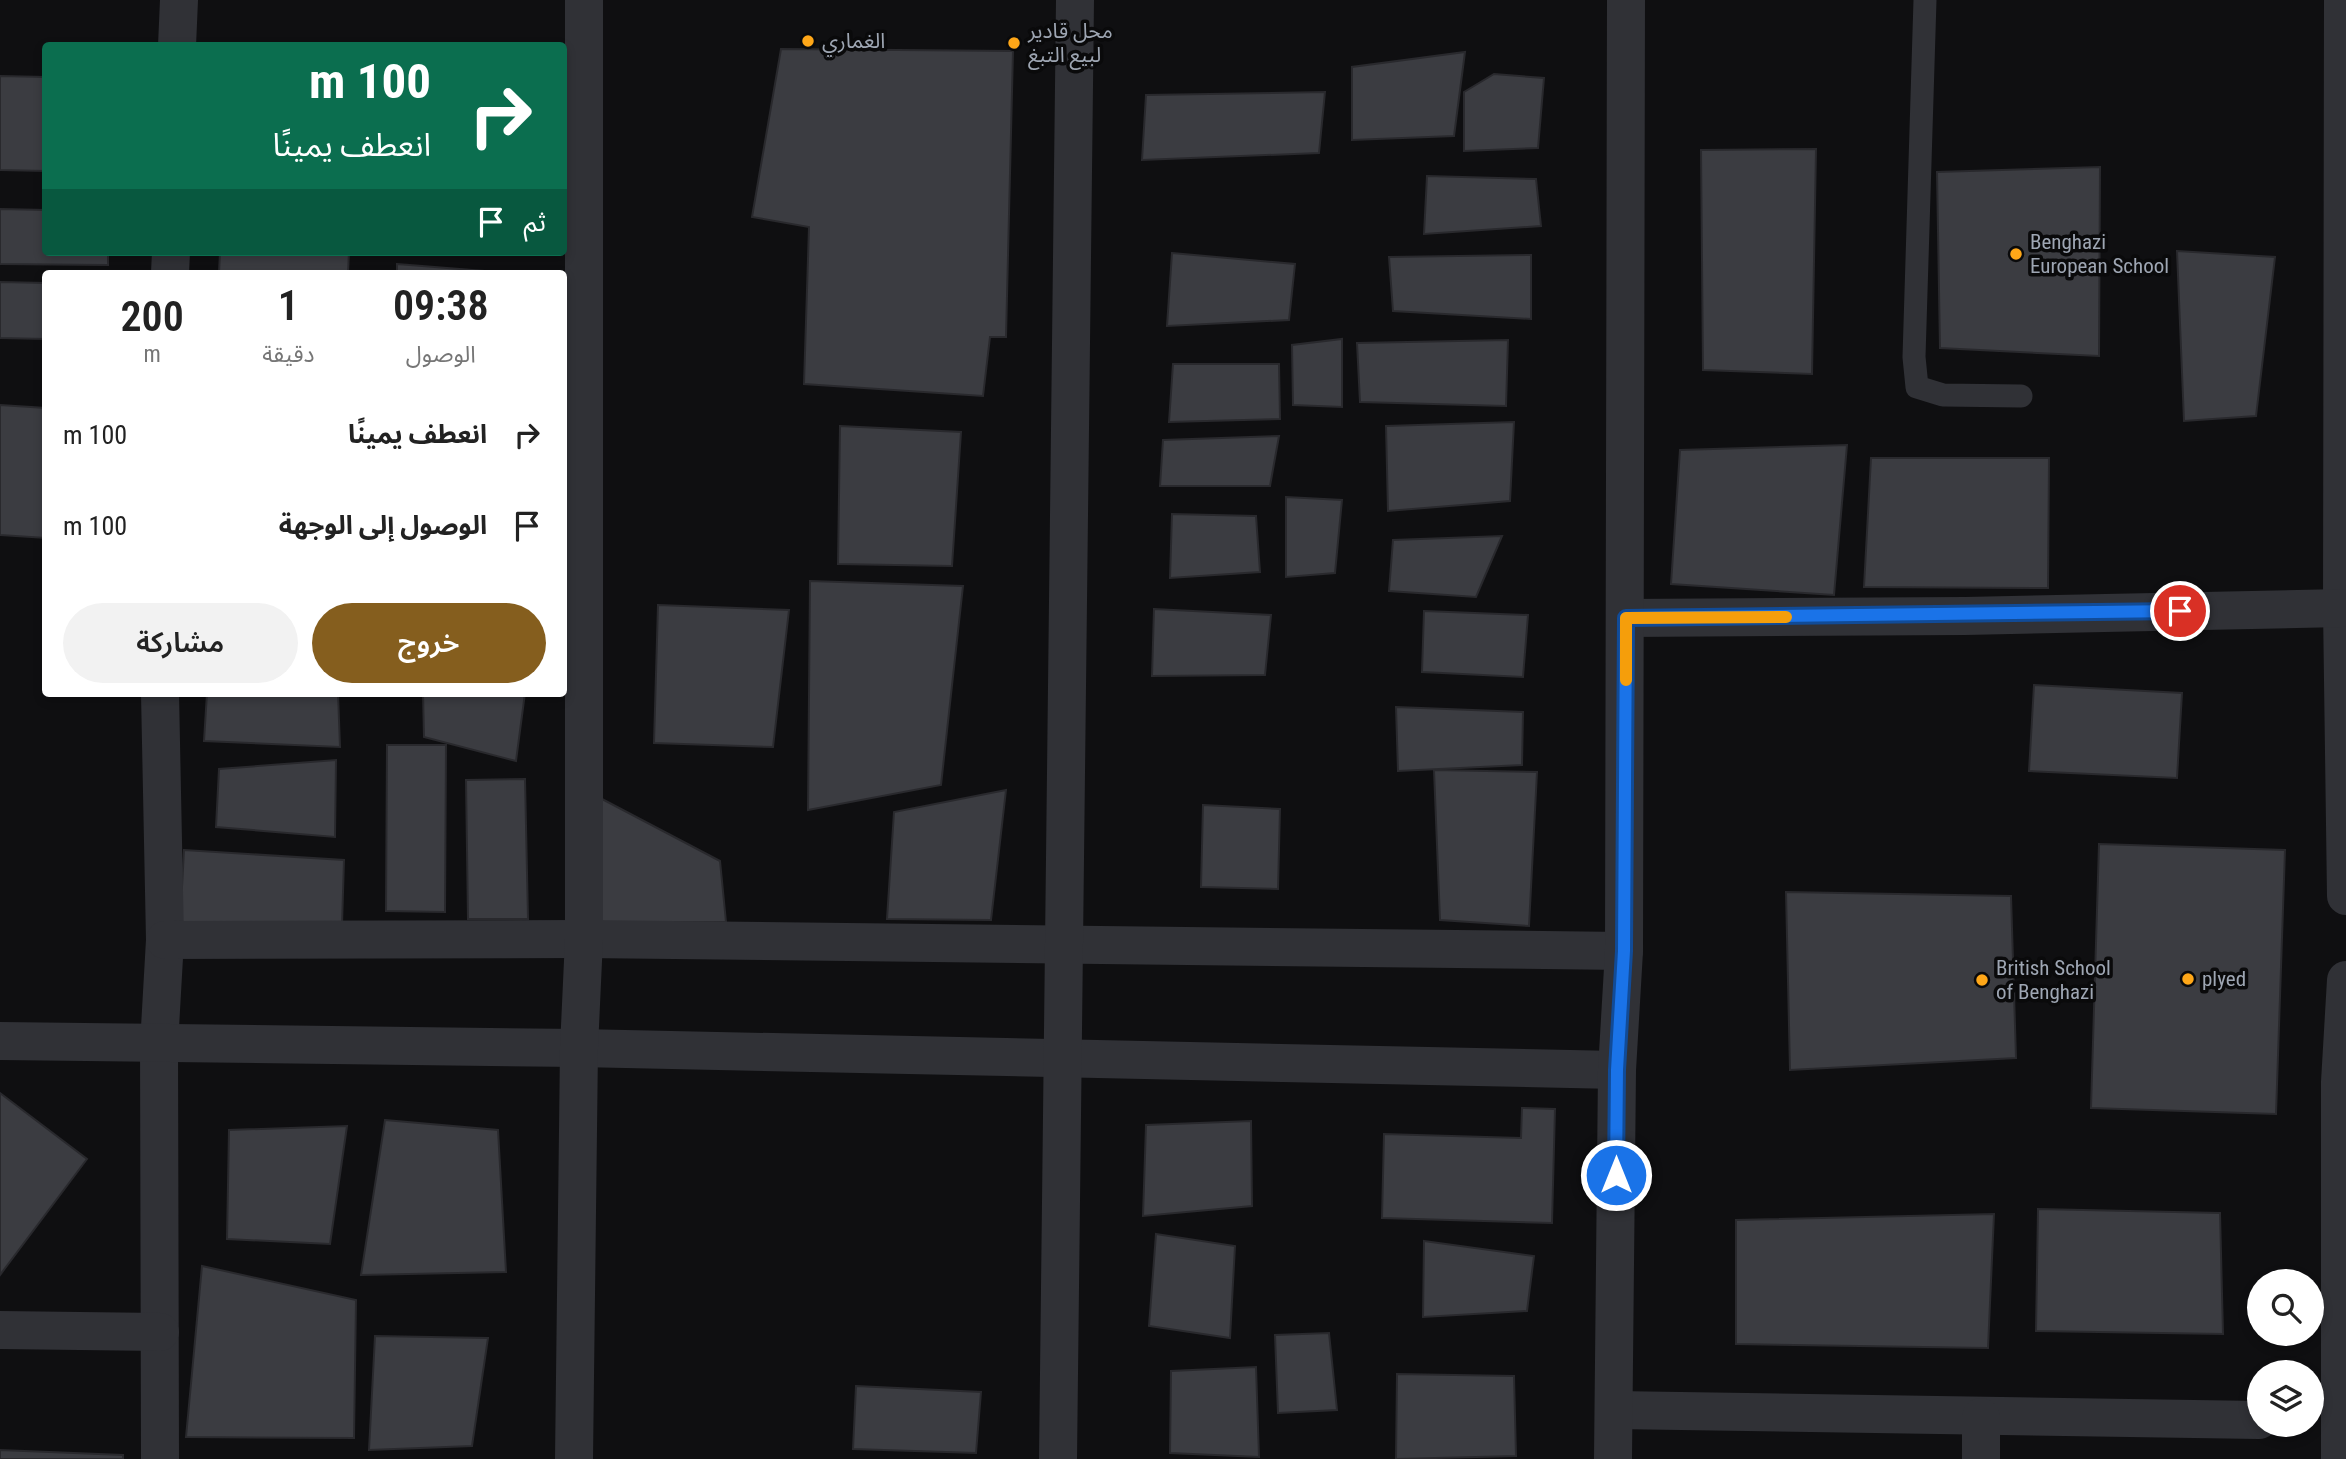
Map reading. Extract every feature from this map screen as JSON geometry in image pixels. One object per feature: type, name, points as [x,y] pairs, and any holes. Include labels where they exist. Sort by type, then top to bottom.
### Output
[{"type":"street","points":[[177,42],[179,0]]},
{"type":"street","points":[[574,1459],[579,1048],[584,939],[584,0]]},
{"type":"street","points":[[1058,1459],[1075,0]]},
{"type":"street","points":[[1613,1459],[1617,1070],[1624,951],[1626,0]]},
{"type":"street","points":[[2343,0],[2342,608],[2346,896]]},
{"type":"street","points":[[1626,618],[1965,616],[2342,608]]},
{"type":"street","points":[[160,697],[164,940],[159,1045],[160,1459]]},
{"type":"street","points":[[164,940],[584,939],[1624,951]]},
{"type":"street","points":[[2340,1459],[2326,1421],[2346,980]]},
{"type":"street","points":[[0,1041],[579,1048],[1617,1070]]},
{"type":"street","points":[[0,1330],[159,1332]]},
{"type":"street","points":[[1614,1410],[2247,1420]]},
{"type":"street","points":[[1981,1417],[1981,1459]]},
{"type":"lane","points":[[1925,0],[1913,357],[1917,387],[1943,395],[2021,396]]},
{"type":"building","points":[[781,49],[1013,51],[1006,337],[990,337],[983,396],[804,384],[809,227],[752,217]]},
{"type":"building","points":[[1465,52],[1454,136],[1352,140],[1352,67]]},
{"type":"building","points":[[1494,74],[1544,78],[1538,148],[1464,151],[1464,92]]},
{"type":"building","points":[[0,76],[42,77],[42,171],[0,170]]},
{"type":"building","points":[[1325,92],[1319,153],[1142,160],[1146,95]]},
{"type":"building","points":[[1816,149],[1812,374],[1703,370],[1701,150]]},
{"type":"building","points":[[2100,167],[2099,356],[1940,348],[1937,172]]},
{"type":"building","points":[[1427,176],[1536,179],[1541,226],[1424,234]]},
{"type":"building","points":[[0,209],[42,210],[42,256],[108,256],[108,265],[0,264]]},
{"type":"building","points":[[2177,251],[2275,257],[2256,416],[2184,421]]},
{"type":"building","points":[[1172,253],[1295,264],[1289,320],[1167,326]]},
{"type":"building","points":[[1531,255],[1531,319],[1393,311],[1389,257]]},
{"type":"building","points":[[220,256],[349,256],[348,270],[219,270]]},
{"type":"building","points":[[397,264],[472,270],[397,270]]},
{"type":"building","points":[[0,282],[42,283],[42,339],[0,338]]},
{"type":"building","points":[[1342,339],[1342,407],[1293,405],[1292,345]]},
{"type":"building","points":[[1508,340],[1506,406],[1360,402],[1357,343]]},
{"type":"building","points":[[1173,364],[1279,364],[1280,419],[1169,422]]},
{"type":"building","points":[[0,405],[42,408],[42,538],[0,535]]},
{"type":"building","points":[[1514,422],[1510,501],[1388,511],[1386,426]]},
{"type":"building","points":[[840,426],[961,432],[952,566],[838,564]]},
{"type":"building","points":[[1279,436],[1270,486],[1160,486],[1163,440]]},
{"type":"building","points":[[1847,445],[1834,595],[1671,584],[1680,450]]},
{"type":"building","points":[[1871,458],[2049,458],[2048,588],[1864,587]]},
{"type":"building","points":[[1286,497],[1342,500],[1335,573],[1286,577]]},
{"type":"building","points":[[1172,514],[1256,516],[1260,572],[1170,578]]},
{"type":"building","points":[[1502,536],[1476,597],[1389,591],[1393,540]]},
{"type":"building","points":[[810,581],[963,586],[941,785],[808,810]]},
{"type":"building","points":[[658,605],[789,610],[773,747],[654,743]]},
{"type":"building","points":[[1154,609],[1271,615],[1265,675],[1152,676]]},
{"type":"building","points":[[1424,611],[1528,615],[1523,677],[1422,672]]},
{"type":"building","points":[[2034,685],[2182,693],[2177,778],[2029,771]]},
{"type":"building","points":[[207,697],[338,697],[340,747],[204,741]]},
{"type":"building","points":[[423,697],[524,697],[516,761],[424,737]]},
{"type":"building","points":[[1396,707],[1523,712],[1522,765],[1398,771]]},
{"type":"building","points":[[387,745],[446,745],[445,912],[386,911]]},
{"type":"building","points":[[336,760],[335,837],[216,827],[219,769]]},
{"type":"building","points":[[1434,770],[1537,772],[1529,926],[1440,920]]},
{"type":"building","points":[[525,779],[528,919],[468,919],[466,780]]},
{"type":"building","points":[[1006,790],[991,920],[887,919],[894,812]]},
{"type":"building","points":[[602,799],[720,861],[726,922],[598,922]]},
{"type":"building","points":[[1203,805],[1280,809],[1278,889],[1201,887]]},
{"type":"building","name":"plyed","points":[[2099,844],[2285,850],[2276,1114],[2091,1108]]},
{"type":"building","points":[[184,850],[344,860],[342,925],[180,923]]},
{"type":"building","points":[[1786,892],[2011,896],[2016,1058],[1790,1070]]},
{"type":"building","points":[[0,1093],[87,1159],[0,1275]]},
{"type":"building","points":[[1522,1108],[1555,1109],[1552,1223],[1382,1218],[1384,1134],[1521,1138]]},
{"type":"building","points":[[385,1120],[498,1130],[506,1272],[361,1275]]},
{"type":"building","points":[[1251,1121],[1252,1206],[1143,1216],[1146,1125]]},
{"type":"building","points":[[347,1126],[330,1244],[227,1239],[229,1130]]},
{"type":"building","points":[[2038,1209],[2220,1213],[2223,1334],[2036,1331]]},
{"type":"building","points":[[1994,1214],[1988,1348],[1736,1344],[1736,1220]]},
{"type":"building","points":[[1156,1234],[1235,1246],[1230,1338],[1149,1326]]},
{"type":"building","points":[[1424,1241],[1534,1256],[1527,1311],[1423,1317]]},
{"type":"building","points":[[202,1266],[356,1300],[354,1438],[186,1437]]},
{"type":"building","points":[[1329,1333],[1337,1410],[1278,1413],[1275,1335]]},
{"type":"building","points":[[375,1336],[488,1338],[472,1446],[369,1450]]},
{"type":"building","points":[[1256,1367],[1259,1457],[1170,1453],[1171,1371]]},
{"type":"building","points":[[1397,1374],[1514,1376],[1516,1456],[1396,1459]]},
{"type":"building","points":[[856,1386],[981,1392],[976,1453],[853,1449]]},
{"type":"building","points":[[0,1450],[123,1455],[123,1459],[0,1459]]},
{"type":"slow traffic","points":[[1626,680],[1626,618],[1786,617]]},
{"type":"place","name":"الغماري","points":[[808,41]]},
{"type":"place","name":"محل قادير لبيع التبغ","points":[[1014,43]]},
{"type":"place","name":"Benghazi European School","points":[[2016,254]]},
{"type":"place","name":"plyed","points":[[2188,979]]},
{"type":"place","name":"British School of Benghazi","points":[[1982,980]]},
{"type":"route","points":[[1616,1175],[1617,1070],[1624,951],[1626,618],[1965,616],[2180,611]]}]
